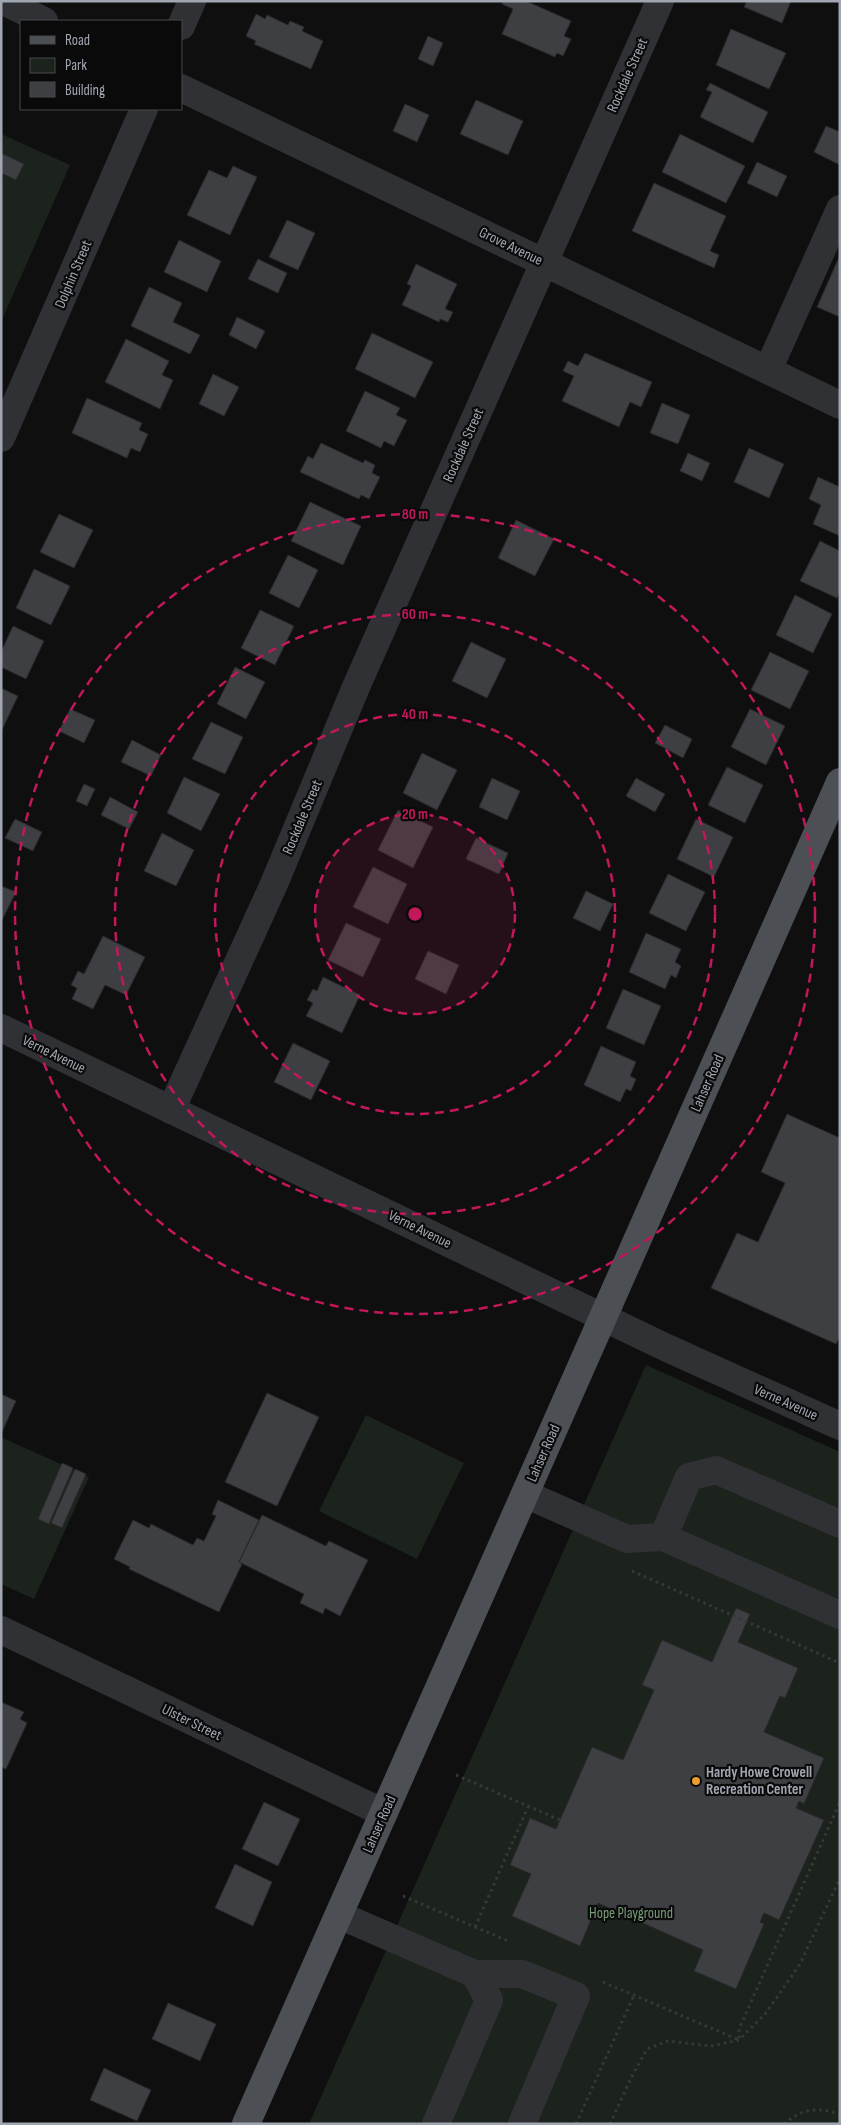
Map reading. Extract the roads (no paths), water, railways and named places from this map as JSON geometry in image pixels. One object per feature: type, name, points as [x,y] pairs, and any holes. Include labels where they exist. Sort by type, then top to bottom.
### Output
[{"type":"main road","name":"Lahser Road","points":[[246,2124],[840,782]]},
{"type":"street","points":[[3,1],[42,20]]},
{"type":"street","points":[[182,24],[192,1]]},
{"type":"street","name":"Rockdale Street","points":[[172,1110],[274,884],[356,687],[660,1]]},
{"type":"street","name":"Grove Avenue","points":[[182,88],[840,404]]},
{"type":"street","name":"Dolphin Street","points":[[1,438],[144,110]]},
{"type":"street","points":[[768,370],[840,210]]},
{"type":"street","name":"Verne Avenue","points":[[1,1028],[603,1316],[840,1426]]},
{"type":"street","points":[[663,1537],[689,1476],[716,1470],[840,1524]]},
{"type":"street","points":[[525,1494],[627,1539],[663,1537],[840,1615]]},
{"type":"street","name":"Ulster Street","points":[[1,1630],[384,1814]]},
{"type":"street","points":[[339,1915],[475,1974],[522,1974],[576,1996],[522,2124]]},
{"type":"street","points":[[436,2124],[489,2000],[475,1974]]},
{"type":"place","name":"Hardy Howe Crowell Recreation Center","points":[[696,1781]]},
{"type":"park label","name":"Hope Playground","points":[[631,1913]]}]
